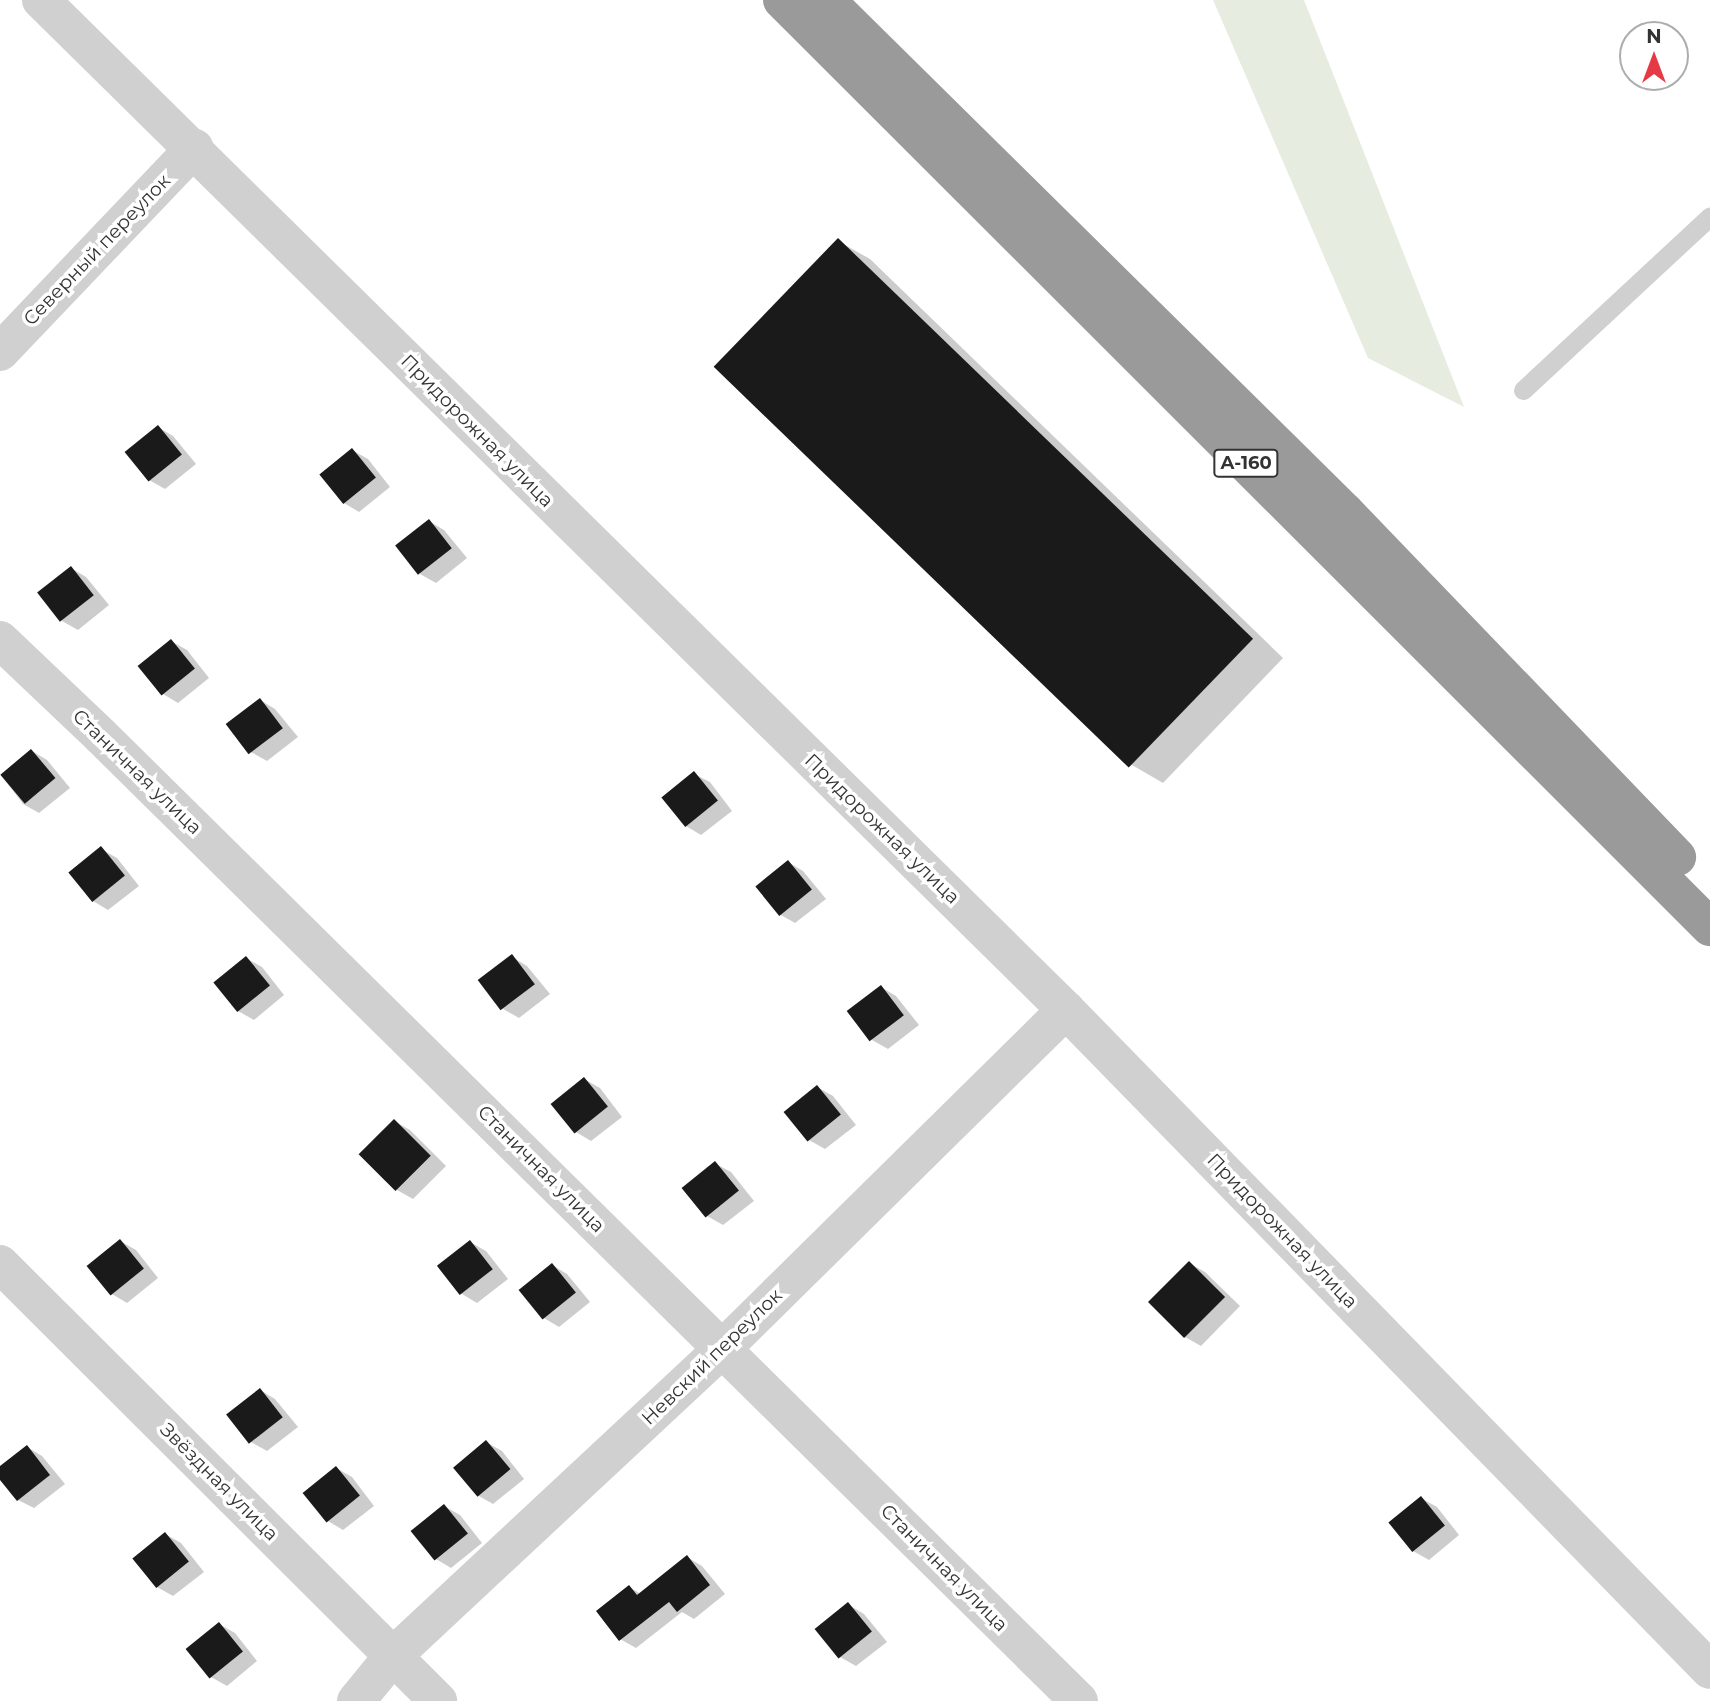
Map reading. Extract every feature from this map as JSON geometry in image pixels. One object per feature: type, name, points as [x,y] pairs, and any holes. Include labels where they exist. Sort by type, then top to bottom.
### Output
[{"type":"highway","name":"А-160","points":[[782,0],[1710,927]]},
{"type":"highway","name":"А-160","points":[[826,0],[1345,512],[1710,891]]},
{"type":"street","name":"Придорожная улица","points":[[41,0],[194,148],[520,475],[1066,1010],[1710,1670]]},
{"type":"street","name":"Северный переулок","points":[[0,352],[194,148]]},
{"type":"street","name":"Станичная улица","points":[[0,640],[101,736],[1079,1701]]},
{"type":"street","name":"Невский переулок","points":[[356,1701],[393,1656],[722,1349],[1066,1010]]},
{"type":"street","name":"Звёздная улица","points":[[0,1264],[438,1701]]},
{"type":"lane","points":[[1523,390],[1710,216]]},
{"type":"shaded area","points":[[1213,0],[1304,0],[1464,407],[1368,358]]},
{"type":"building","points":[[838,238],[1253,639],[1129,768],[714,367]]},
{"type":"building","points":[[158,425],[182,455],[148,482],[125,452]]},
{"type":"building","points":[[352,448],[376,478],[343,504],[319,474]]},
{"type":"building","points":[[429,519],[452,548],[418,575],[395,545]]},
{"type":"building","points":[[71,566],[94,595],[60,622],[37,592]]},
{"type":"building","points":[[171,639],[195,669],[161,696],[138,666]]},
{"type":"building","points":[[260,698],[283,728],[249,754],[226,724]]},
{"type":"building","points":[[31,749],[55,778],[25,804],[0,775]]},
{"type":"building","points":[[694,771],[718,801],[685,827],[661,797]]},
{"type":"building","points":[[101,846],[125,876],[92,902],[68,872]]},
{"type":"building","points":[[788,860],[812,890],[779,916],[755,886]]},
{"type":"building","points":[[512,954],[535,984],[501,1010],[478,980]]},
{"type":"building","points":[[246,956],[270,986],[237,1012],[213,982]]},
{"type":"building","points":[[881,985],[904,1015],[870,1041],[847,1011]]},
{"type":"building","points":[[584,1077],[608,1107],[574,1134],[551,1104]]},
{"type":"building","points":[[817,1085],[841,1115],[807,1142],[784,1112]]},
{"type":"building","points":[[394,1119],[431,1156],[395,1191],[359,1154]]},
{"type":"building","points":[[715,1161],[739,1191],[705,1218],[682,1188]]},
{"type":"building","points":[[120,1239],[144,1269],[110,1296],[87,1266]]},
{"type":"building","points":[[470,1240],[493,1269],[460,1295],[437,1266]]},
{"type":"building","points":[[1189,1261],[1225,1297],[1184,1338],[1148,1302]]},
{"type":"building","points":[[552,1263],[576,1293],[542,1320],[519,1290]]},
{"type":"building","points":[[260,1388],[283,1417],[249,1444],[226,1414]]},
{"type":"building","points":[[486,1440],[510,1469],[477,1497],[453,1468]]},
{"type":"building","points":[[27,1445],[50,1475],[17,1501],[0,1480],[0,1466]]},
{"type":"building","points":[[336,1466],[360,1496],[326,1523],[303,1493]]},
{"type":"building","points":[[1421,1496],[1445,1526],[1412,1552],[1388,1522]]},
{"type":"building","points":[[444,1504],[468,1534],[434,1561],[411,1531]]},
{"type":"building","points":[[165,1532],[189,1562],[156,1588],[132,1558]]},
{"type":"building","points":[[687,1555],[710,1585],[677,1612],[669,1602],[619,1641],[596,1611],[629,1585],[637,1595]]},
{"type":"building","points":[[848,1602],[872,1632],[838,1659],[815,1629]]},
{"type":"building","points":[[219,1622],[243,1652],[209,1679],[186,1649]]}]
